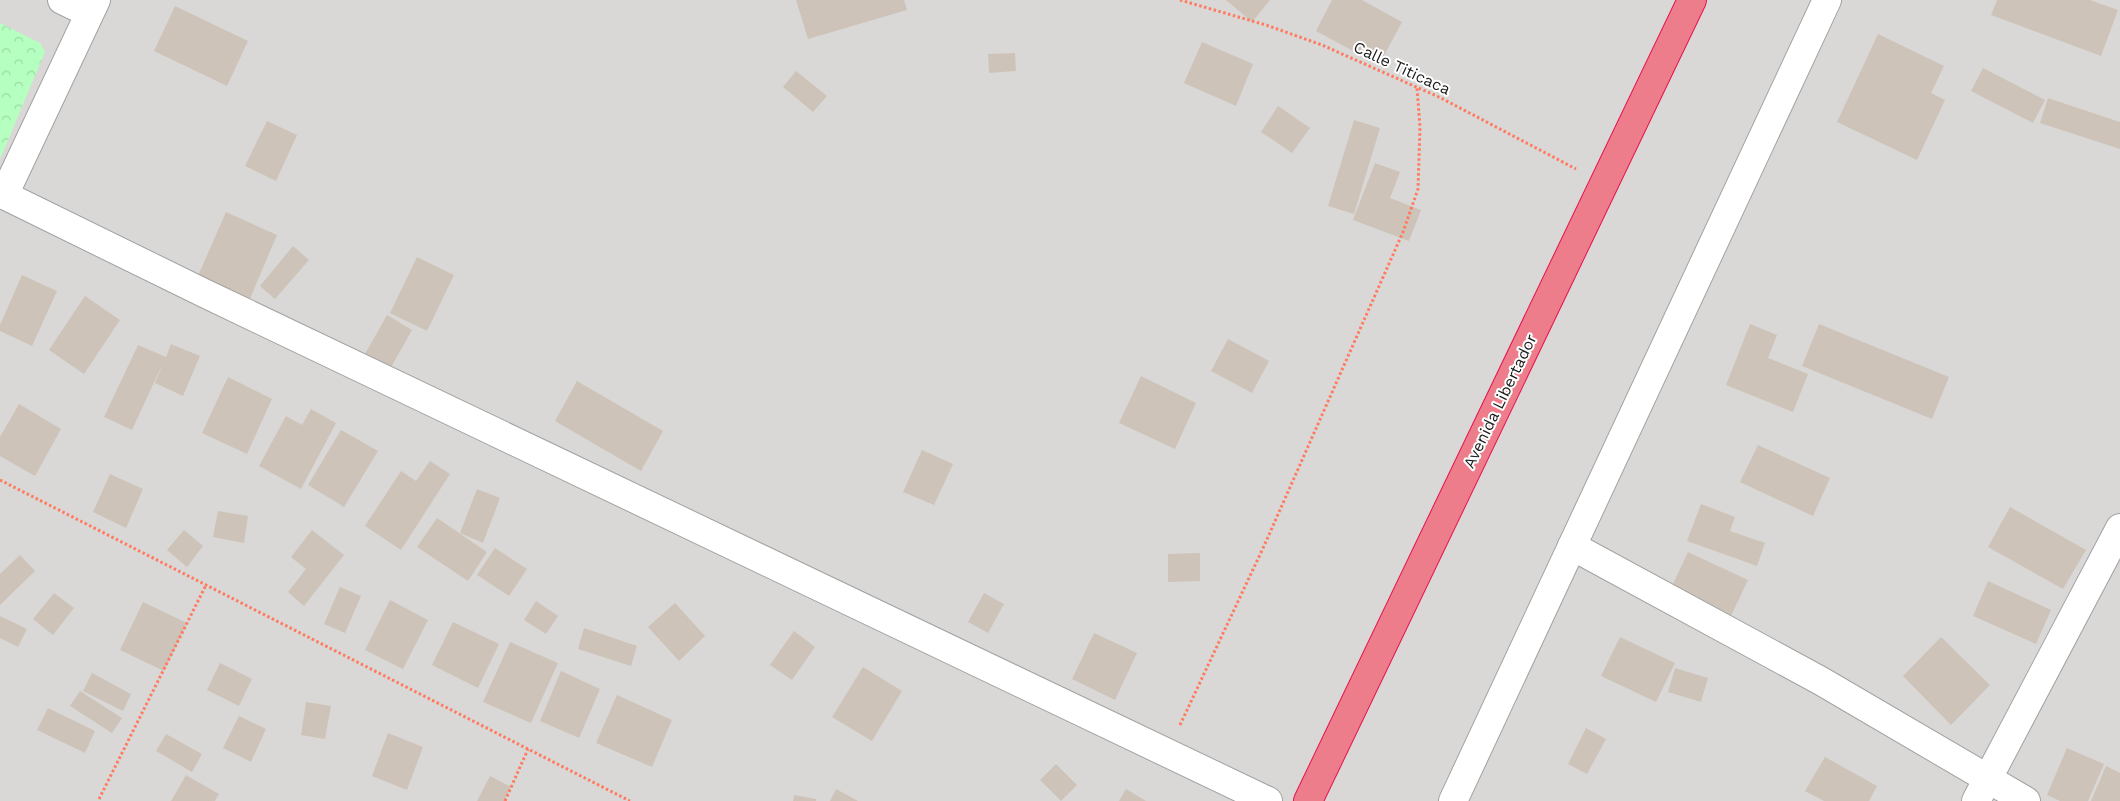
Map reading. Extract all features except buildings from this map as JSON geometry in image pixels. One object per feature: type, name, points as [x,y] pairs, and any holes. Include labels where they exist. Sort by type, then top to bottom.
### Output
[{"type":"highway","name":"Avenida Libertador","points":[[1308,801],[1692,0]]},
{"type":"street","points":[[62,0],[93,7],[2,194],[206,294],[1268,801]]},
{"type":"street","points":[[1453,801],[1827,0]]},
{"type":"street","points":[[1982,790],[2120,528]]},
{"type":"street","points":[[1572,546],[1821,681],[1982,790],[2026,801]]},
{"type":"path","name":"Calle Titicaca","points":[[1180,0],[1266,25],[1322,45],[1417,88],[1604,183]]},
{"type":"path","points":[[1167,753],[1264,546],[1403,232],[1418,189],[1420,127],[1417,88]]},
{"type":"path","points":[[0,480],[630,801]]},
{"type":"path","points":[[99,799],[206,585]]},
{"type":"path","points":[[505,801],[528,749]]},
{"type":"shaded area","points":[[0,0],[2120,0],[2120,801],[0,801]]},
{"type":"green space","points":[[0,23],[40,43],[45,52],[0,159]]}]
